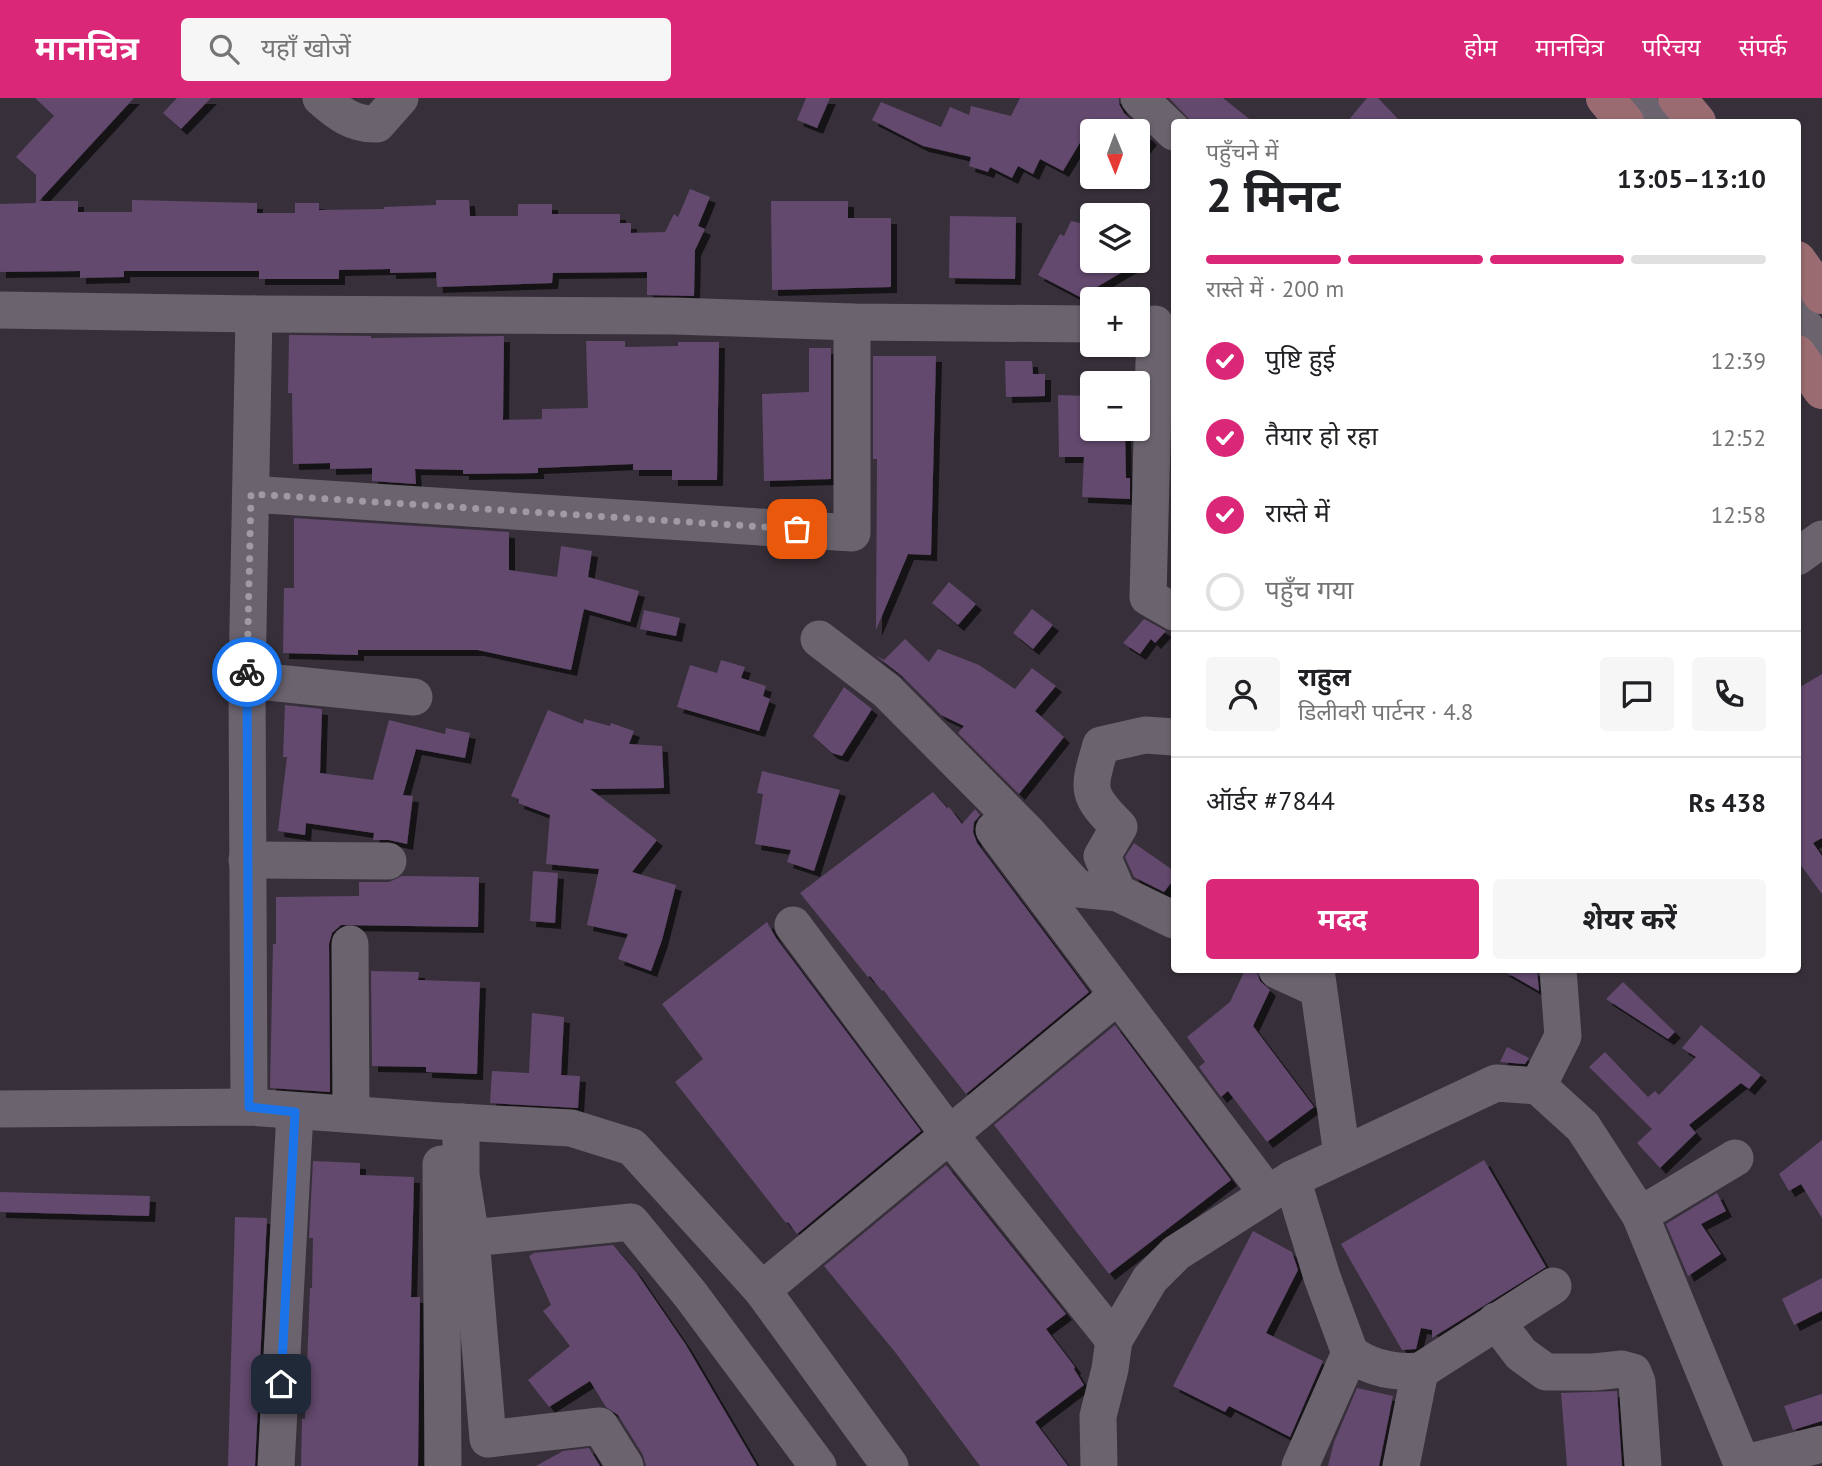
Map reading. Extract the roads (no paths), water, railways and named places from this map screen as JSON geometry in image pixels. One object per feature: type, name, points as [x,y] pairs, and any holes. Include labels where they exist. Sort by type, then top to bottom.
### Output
[{"type":"main road","points":[[1605,98],[1622,119]]},
{"type":"main road","points":[[1677,98],[1694,119]]},
{"type":"main road","points":[[1801,266],[1822,295]]},
{"type":"main road","points":[[1801,360],[1822,390]]},
{"type":"street","points":[[321,98],[344,118],[369,124],[377,124],[400,98]]},
{"type":"street","points":[[1139,98],[1171,129]]},
{"type":"street","points":[[1633,98],[1650,119]]},
{"type":"street","points":[[1651,98],[1668,119]]},
{"type":"street","points":[[1801,294],[1822,322]]},
{"type":"street","points":[[0,310],[674,316],[1080,324]]},
{"type":"street","points":[[249,1107],[247,680],[254,314]]},
{"type":"street","points":[[251,494],[852,533],[852,321]]},
{"type":"street","points":[[1801,321],[1822,350]]},
{"type":"street","points":[[1155,325],[1163,433],[1162,526],[1148,597],[1171,610]]},
{"type":"street","points":[[1801,554],[1822,539]]},
{"type":"street","points":[[818,639],[887,691],[1027,832],[1078,889],[1118,893],[1171,919]]},
{"type":"street","points":[[247,680],[414,697]]},
{"type":"street","points":[[1118,893],[1102,856],[1119,827],[1097,805],[1091,785],[1101,745],[1145,735],[1171,737]]},
{"type":"street","points":[[994,830],[1118,995],[1280,1186],[1322,1277],[1350,1353],[1363,1363],[1400,1373],[1420,1371],[1553,1286]]},
{"type":"street","points":[[247,860],[388,861]]},
{"type":"street","points":[[793,925],[948,1133],[1114,1340]]},
{"type":"street","points":[[350,944],[351,1102]]},
{"type":"street","points":[[1290,973],[1317,979],[1342,1155]]},
{"type":"street","points":[[1538,1086],[1563,1036],[1559,973]]},
{"type":"street","points":[[762,1290],[948,1133],[1118,995]]},
{"type":"street","points":[[1099,1466],[1098,1416],[1114,1340],[1150,1279],[1177,1253],[1280,1186],[1496,1083],[1538,1086],[1583,1126],[1640,1215],[1743,1465],[1822,1444]]},
{"type":"street","points":[[0,1109],[249,1107],[295,1112],[351,1102],[571,1128],[632,1147],[762,1290],[890,1466]]},
{"type":"street","points":[[276,1466],[295,1112]]},
{"type":"street","points":[[456,1114],[461,1175],[471,1238],[488,1439],[600,1426],[625,1466]]},
{"type":"street","points":[[443,1466],[456,1114]]},
{"type":"street","points":[[1640,1215],[1735,1158]]},
{"type":"street","points":[[471,1238],[631,1222],[690,1294],[818,1466]]},
{"type":"street","points":[[1496,1321],[1521,1354],[1546,1372],[1594,1373],[1622,1369],[1633,1372],[1637,1382],[1643,1466]]},
{"type":"street","points":[[1300,1466],[1350,1353]]},
{"type":"street","points":[[1401,1466],[1420,1371]]}]
